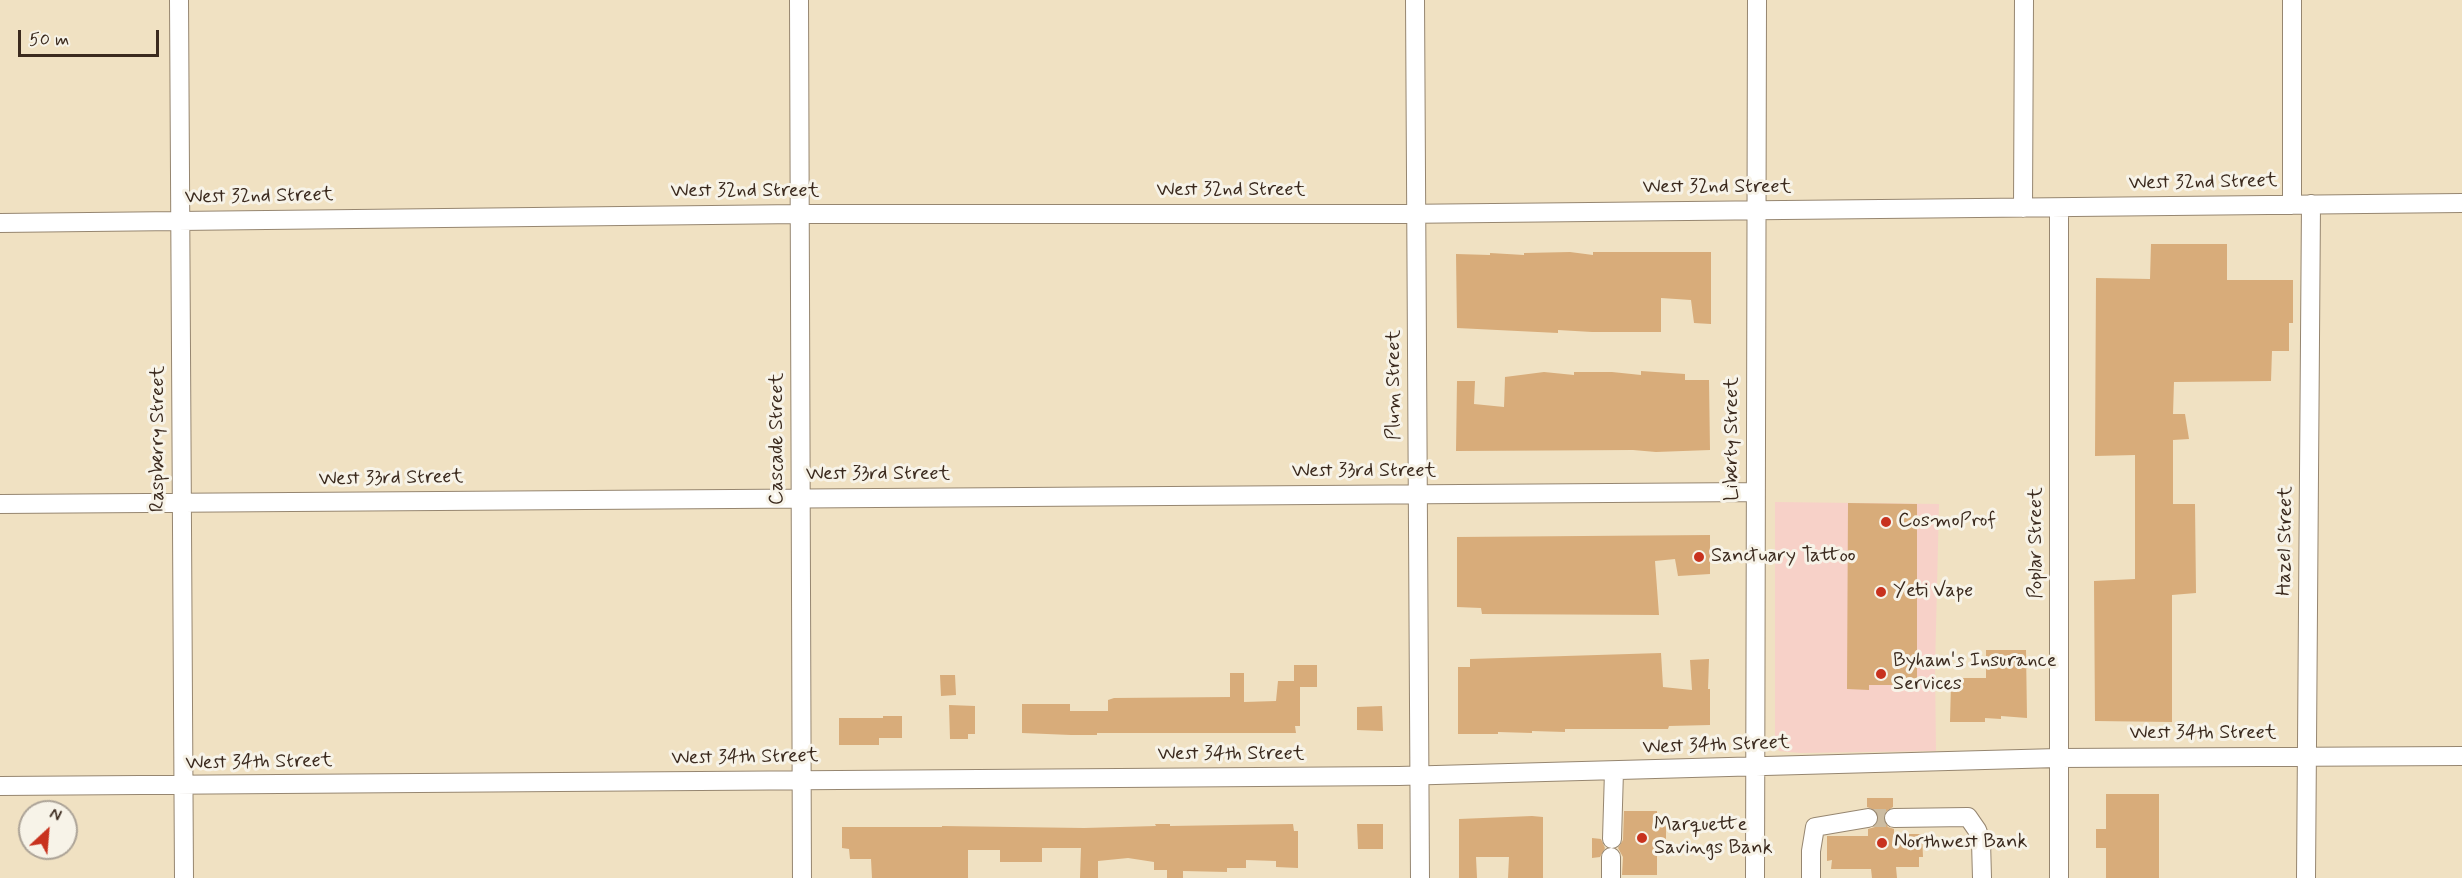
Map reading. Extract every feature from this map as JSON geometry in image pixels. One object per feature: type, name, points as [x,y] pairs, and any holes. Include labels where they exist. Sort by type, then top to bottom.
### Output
[{"type":"street","name":"Raspberry Street","points":[[179,0],[184,878]]},
{"type":"street","name":"Cascade Street","points":[[799,0],[802,878]]},
{"type":"street","name":"Plum Street","points":[[1415,0],[1420,878]]},
{"type":"street","name":"Liberty Street","points":[[1755,878],[1757,0]]},
{"type":"street","points":[[2024,0],[2024,208]]},
{"type":"street","points":[[2292,0],[2292,205]]},
{"type":"street","name":"West 32nd Street","points":[[0,223],[800,214],[1416,214],[2462,202]]},
{"type":"street","name":"Hazel Street","points":[[2306,878],[2312,204]]},
{"type":"street","name":"Poplar Street","points":[[2059,208],[2059,878]]},
{"type":"street","name":"West 33rd Street","points":[[0,504],[1755,492]]},
{"type":"street","name":"West 34th Street","points":[[0,786],[1419,776],[2058,758],[2462,756]]},
{"type":"street","points":[[1612,839],[1614,771]]},
{"type":"street","points":[[1894,818],[1968,817],[1981,841],[1982,878]]},
{"type":"street","points":[[1811,878],[1811,851],[1815,827],[1868,818]]},
{"type":"street","points":[[1611,857],[1611,878]]},
{"type":"shaded area","points":[[1775,502],[1939,504],[1935,668],[1936,751],[1800,753],[1779,751],[1775,745]]},
{"type":"building","points":[[2151,244],[2227,244],[2227,280],[2293,280],[2293,323],[2289,323],[2289,351],[2272,351],[2271,381],[2174,382],[2173,414],[2185,414],[2189,439],[2173,440],[2173,504],[2195,504],[2196,593],[2172,595],[2172,722],[2095,721],[2094,581],[2135,579],[2135,455],[2095,456],[2096,278],[2150,279]]},
{"type":"building","points":[[1570,252],[1593,255],[1593,252],[1711,252],[1711,324],[1694,323],[1691,300],[1661,298],[1661,332],[1558,330],[1558,333],[1457,328],[1456,254],[1524,255],[1524,253]]},
{"type":"building","points":[[1641,371],[1685,374],[1685,380],[1709,380],[1710,450],[1456,451],[1457,381],[1475,381],[1474,404],[1504,407],[1505,377],[1544,372],[1574,375],[1574,372],[1612,372],[1641,375]]},
{"type":"building","points":[[1848,503],[1917,504],[1917,685],[1869,685],[1869,690],[1847,689]]},
{"type":"building","points":[[1710,535],[1710,574],[1678,576],[1675,559],[1655,561],[1659,615],[1482,614],[1481,608],[1457,607],[1457,537]]},
{"type":"building","points":[[1986,650],[2026,650],[2027,718],[2001,716],[2001,719],[1985,718],[1985,722],[1950,722],[1951,684],[1962,684],[1962,678],[1986,678]]},
{"type":"building","points":[[1661,653],[1663,687],[1692,690],[1690,660],[1709,659],[1710,725],[1669,726],[1668,729],[1565,729],[1565,732],[1458,734],[1458,667],[1470,667],[1470,659]]},
{"type":"building","points":[[1294,665],[1317,665],[1317,687],[1300,687],[1300,726],[1295,726],[1296,733],[1071,735],[1022,733],[1022,704],[1070,704],[1070,711],[1108,711],[1108,700],[1114,698],[1230,697],[1230,673],[1244,673],[1244,702],[1276,701],[1278,681],[1294,681]]},
{"type":"building","points":[[940,675],[955,675],[956,695],[941,696]]},
{"type":"building","points":[[949,705],[975,706],[975,734],[968,734],[968,739],[950,739]]},
{"type":"building","points":[[1382,706],[1383,731],[1357,730],[1357,707]]},
{"type":"building","points":[[883,716],[902,716],[902,738],[879,738],[879,745],[839,745],[839,718],[883,718]]},
{"type":"building","points":[[2106,794],[2159,794],[2159,878],[2106,878],[2106,848],[2096,848],[2096,829],[2106,829]]},
{"type":"building","points":[[1867,798],[1893,798],[1893,807],[1885,812],[1883,819],[1888,827],[1894,829],[1894,834],[1922,834],[1923,857],[1919,857],[1919,867],[1896,867],[1897,878],[1872,878],[1871,869],[1831,869],[1832,860],[1827,861],[1827,836],[1868,836],[1868,829],[1875,827],[1878,822],[1877,811],[1867,807]]},
{"type":"building","points":[[1624,811],[1657,811],[1657,820],[1666,820],[1666,855],[1657,855],[1657,875],[1622,875],[1623,857],[1618,848],[1623,840]]},
{"type":"building","points":[[1543,817],[1543,878],[1508,878],[1509,857],[1476,857],[1477,878],[1459,878],[1459,819]]},
{"type":"building","points":[[1155,824],[1170,824],[1170,826],[1293,824],[1294,831],[1298,831],[1298,868],[1276,867],[1276,861],[1246,860],[1246,868],[1227,868],[1227,872],[1183,871],[1183,878],[1167,878],[1167,870],[1154,870],[1154,862],[1128,858],[1098,861],[1098,878],[1080,878],[1081,848],[1042,848],[1042,862],[1000,862],[1000,850],[968,850],[968,878],[872,878],[871,859],[850,859],[849,849],[842,848],[842,827],[1084,828],[1156,826]]},
{"type":"building","points":[[1357,824],[1383,824],[1383,849],[1358,849]]},
{"type":"building","points":[[1592,838],[1601,839],[1605,848],[1600,857],[1592,858]]},
{"type":"tunnel","points":[[1868,818],[1894,818]]},
{"type":"place","name":"CosmoProf","points":[[1886,522]]},
{"type":"place","name":"Sanctuary Tattoo","points":[[1699,557]]},
{"type":"place","name":"Yeti Vape","points":[[1881,592]]},
{"type":"place","name":"Byham's Insurance Services","points":[[1881,674]]},
{"type":"place","name":"Marquette Savings Bank","points":[[1642,838]]},
{"type":"place","name":"Northwest Bank","points":[[1882,843]]}]
